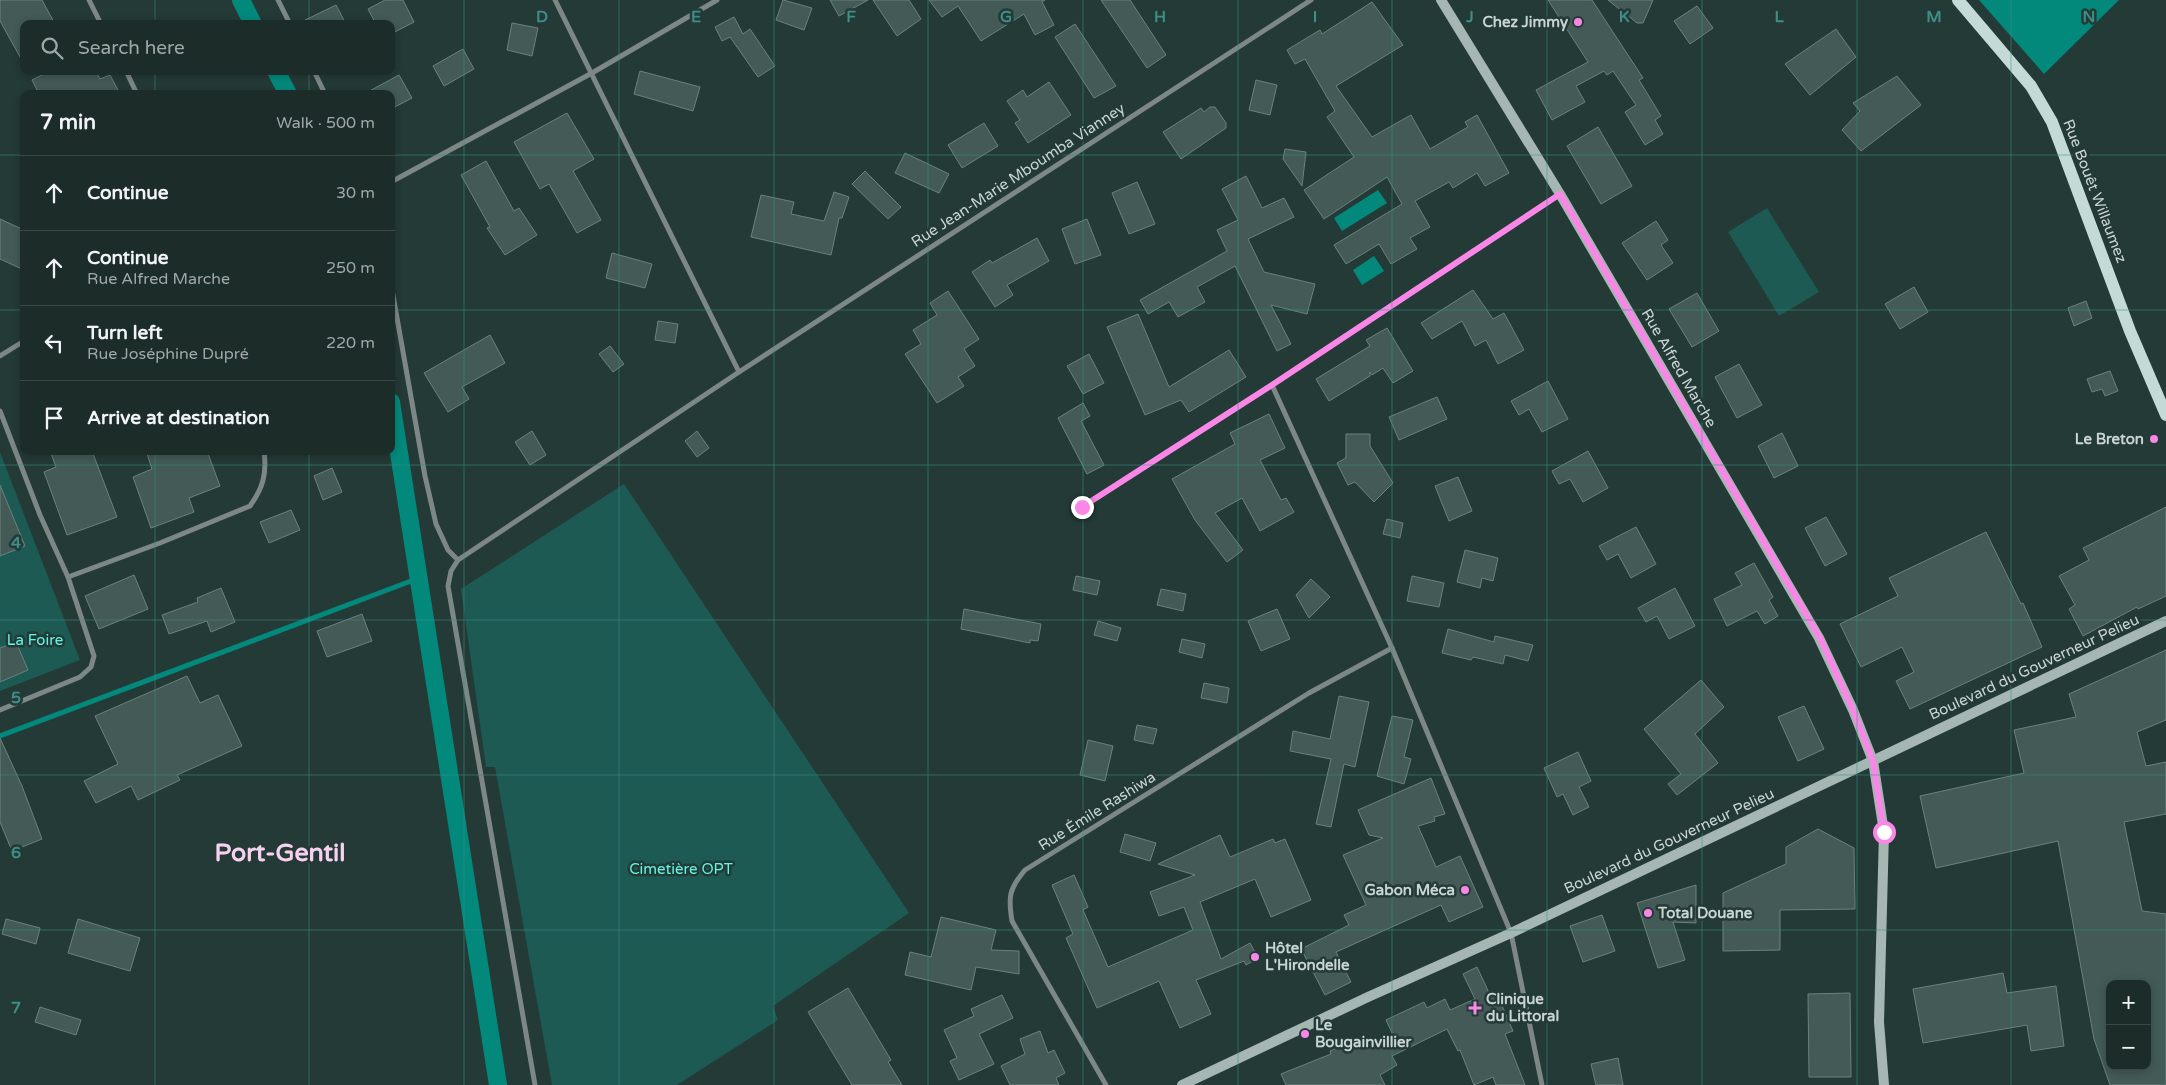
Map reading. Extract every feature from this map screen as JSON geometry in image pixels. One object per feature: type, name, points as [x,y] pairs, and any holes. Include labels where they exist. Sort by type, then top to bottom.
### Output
[{"type":"main road","name":"Rue Bouêt Willaumez","points":[[1958,0],[2031,86],[2052,122],[2130,331],[2166,415]]},
{"type":"street","points":[[89,0],[99,20]]},
{"type":"street","points":[[278,0],[288,20]]},
{"type":"street","points":[[555,0],[739,372]]},
{"type":"street","points":[[395,180],[592,73],[718,0]]},
{"type":"street","name":"Rue Jean-Marie Mboumba Vianney","points":[[458,560],[739,372],[1311,0]]},
{"type":"street","name":"Rue Alfred Marche","points":[[1441,0],[1560,194],[1820,638],[1853,710],[1873,761],[1884,832],[1879,1022],[1884,1085]]},
{"type":"street","points":[[128,75],[135,90]]},
{"type":"street","points":[[316,75],[323,90]]},
{"type":"street","points":[[1082,507],[1272,385],[1560,194]]},
{"type":"street","points":[[395,307],[425,476],[436,524],[448,550],[458,560],[451,571],[448,586],[535,1085]]},
{"type":"street","points":[[0,356],[20,344]]},
{"type":"street","points":[[1272,385],[1392,648],[1512,933],[1542,1085]]},
{"type":"street","points":[[0,411],[40,515],[68,577],[94,656],[91,667],[80,677],[0,710]]},
{"type":"street","points":[[68,577],[160,543],[250,506],[260,493],[265,480],[264,455]]},
{"type":"street","name":"Boulevard du Gouverneur Pelieu","points":[[1182,1085],[1368,997],[1512,933],[2166,621]]},
{"type":"street","name":"Rue Émile Rashiwa","points":[[1106,1085],[1012,921],[1009,903],[1012,885],[1025,870],[1309,693],[1392,648]]},
{"type":"green space","points":[[1767,208],[1819,292],[1779,316],[1728,232]]},
{"type":"green space","name":"La Foire","points":[[0,452],[80,660],[0,691]]},
{"type":"green space","name":"Cimetière OPT","points":[[624,484],[909,913],[773,1006],[778,1020],[677,1085],[552,1085],[495,767],[486,767],[461,589]]},
{"type":"shaded area","points":[[1979,0],[2119,0],[2044,74]]},
{"type":"shaded area","points":[[1378,190],[1387,203],[1342,231],[1334,218]]},
{"type":"shaded area","points":[[1374,256],[1384,271],[1362,285],[1353,270]]},
{"type":"building","points":[[0,0],[42,0],[53,20],[20,20],[20,57],[0,21]]},
{"type":"building","points":[[385,0],[403,0],[414,22],[395,32],[395,20],[374,20],[368,9]]},
{"type":"building","points":[[783,0],[812,8],[804,30],[776,20]]},
{"type":"building","points":[[830,0],[868,0],[839,16]]},
{"type":"building","points":[[873,0],[909,0],[921,19],[897,36]]},
{"type":"building","points":[[929,0],[1045,0],[1042,2],[1054,25],[1035,35],[1024,14],[981,41],[958,6],[942,17]]},
{"type":"building","points":[[1101,0],[1130,0],[1166,55],[1147,68]]},
{"type":"building","points":[[1548,0],[1592,0],[1643,78],[1639,80],[1661,116],[1655,120],[1663,134],[1645,145],[1625,112],[1636,105],[1613,71],[1607,75],[1604,71],[1576,86],[1585,102],[1552,120],[1536,90],[1588,62]]},
{"type":"building","points":[[1608,0],[1653,0],[1643,23],[1637,23]]},
{"type":"building","points":[[1372,2],[1403,45],[1336,86],[1372,137],[1411,115],[1430,149],[1468,127],[1465,122],[1477,115],[1509,173],[1485,186],[1477,173],[1453,188],[1449,182],[1415,201],[1430,227],[1410,238],[1417,249],[1391,264],[1379,244],[1346,264],[1334,245],[1402,204],[1387,177],[1324,219],[1304,190],[1354,157],[1327,117],[1335,111],[1305,59],[1295,64],[1287,50],[1320,30],[1322,34]]},
{"type":"building","points":[[336,5],[344,20],[305,20]]},
{"type":"building","points":[[1697,6],[1713,28],[1690,44],[1674,21]]},
{"type":"building","points":[[734,17],[743,34],[750,29],[775,66],[758,77],[730,37],[722,41],[715,27]]},
{"type":"building","points":[[512,23],[538,28],[532,56],[507,50]]},
{"type":"building","points":[[1075,24],[1116,86],[1094,98],[1055,37]]},
{"type":"building","points":[[1836,29],[1856,57],[1810,95],[1785,64]]},
{"type":"building","points":[[463,49],[474,69],[444,86],[433,66]]},
{"type":"building","points":[[640,71],[700,87],[693,111],[634,94]]},
{"type":"building","points":[[42,75],[98,75],[100,79],[110,75],[118,90],[37,90],[32,80]]},
{"type":"building","points":[[399,75],[412,98],[395,107],[395,90],[371,90]]},
{"type":"building","points":[[1897,76],[1921,105],[1861,151],[1842,130],[1860,111],[1853,103]]},
{"type":"building","points":[[1256,80],[1277,85],[1270,115],[1249,110]]},
{"type":"building","points":[[1049,82],[1071,115],[1028,143],[1015,123],[1020,120],[1007,101],[1023,90],[1027,97]]},
{"type":"building","points":[[1210,107],[1215,107],[1226,123],[1226,128],[1181,159],[1163,132],[1201,108],[1204,112]]},
{"type":"building","points":[[567,113],[594,159],[573,171],[601,220],[577,233],[549,184],[540,189],[514,142]]},
{"type":"building","points":[[984,123],[998,146],[962,168],[948,145]]},
{"type":"building","points":[[1598,127],[1632,186],[1601,204],[1567,146]]},
{"type":"building","points":[[1285,149],[1306,152],[1302,186],[1283,159]]},
{"type":"building","points":[[905,153],[949,174],[939,193],[895,173]]},
{"type":"building","points":[[486,161],[514,211],[519,208],[537,235],[505,255],[487,228],[490,227],[461,175]]},
{"type":"building","points":[[865,171],[901,207],[888,219],[852,184]]},
{"type":"building","points":[[1246,176],[1262,208],[1284,198],[1294,217],[1248,239],[1264,272],[1315,284],[1307,314],[1271,305],[1291,344],[1277,351],[1235,266],[1197,287],[1205,302],[1178,317],[1169,302],[1148,314],[1140,300],[1227,251],[1217,230],[1238,220],[1222,189]]},
{"type":"building","points":[[1137,182],[1155,224],[1129,234],[1112,193]]},
{"type":"building","points":[[834,192],[849,197],[842,218],[839,218],[831,255],[751,237],[761,195],[794,202],[791,214],[824,221]]},
{"type":"building","points":[[0,219],[20,228],[20,268],[0,259]]},
{"type":"building","points":[[1087,219],[1101,255],[1075,264],[1062,229]]},
{"type":"building","points":[[1656,221],[1668,240],[1661,245],[1673,263],[1647,280],[1622,243]]},
{"type":"building","points":[[1037,238],[1049,261],[1007,285],[1013,295],[995,307],[972,272],[990,260],[992,263]]},
{"type":"building","points":[[612,253],[652,264],[645,288],[606,278]]},
{"type":"building","points":[[1914,287],[1928,312],[1900,329],[1885,304]]},
{"type":"building","points":[[1473,290],[1493,319],[1504,313],[1524,350],[1498,364],[1486,340],[1475,346],[1462,321],[1432,339],[1421,323]]},
{"type":"building","points":[[948,291],[979,339],[964,349],[975,366],[958,377],[964,386],[937,403],[905,354],[921,344],[913,330],[937,315],[930,303]]},
{"type":"building","points":[[1697,293],[1719,331],[1692,347],[1669,309]]},
{"type":"building","points":[[2086,301],[2092,318],[2074,326],[2068,308]]},
{"type":"building","points":[[1138,314],[1169,387],[1229,350],[1246,377],[1189,412],[1181,400],[1145,415],[1107,327]]},
{"type":"building","points":[[658,321],[678,324],[675,343],[655,340]]},
{"type":"building","points":[[1387,328],[1413,371],[1393,383],[1383,368],[1372,375],[1370,372],[1370,376],[1329,401],[1316,379],[1370,346],[1366,340]]},
{"type":"building","points":[[490,335],[505,363],[462,387],[469,399],[448,412],[424,373]]},
{"type":"building","points":[[610,346],[624,364],[613,372],[599,354]]},
{"type":"building","points":[[1089,354],[1104,383],[1083,394],[1067,366]]},
{"type":"building","points":[[1739,364],[1762,405],[1737,418],[1715,377]]},
{"type":"building","points":[[2110,371],[2118,391],[2105,396],[2102,389],[2092,392],[2087,379]]},
{"type":"building","points":[[1548,381],[1568,419],[1542,432],[1529,409],[1519,415],[1511,401]]},
{"type":"building","points":[[1437,397],[1447,419],[1399,440],[1389,417]]},
{"type":"building","points":[[1083,403],[1090,416],[1081,421],[1104,465],[1087,474],[1058,418]]},
{"type":"building","points":[[1269,414],[1285,448],[1260,460],[1281,500],[1286,498],[1294,512],[1260,531],[1242,498],[1215,513],[1243,550],[1227,562],[1195,520],[1172,479],[1235,444],[1230,433]]},
{"type":"building","points":[[532,431],[546,455],[530,465],[515,442]]},
{"type":"building","points":[[697,431],[709,448],[697,457],[685,441]]},
{"type":"building","points":[[1782,433],[1798,466],[1774,478],[1758,446]]},
{"type":"building","points":[[1346,434],[1370,434],[1370,446],[1393,483],[1374,502],[1355,482],[1348,485],[1337,463],[1346,458]]},
{"type":"building","points":[[1588,451],[1608,488],[1583,502],[1570,479],[1559,484],[1552,471]]},
{"type":"building","points":[[52,455],[94,455],[117,517],[67,535],[44,472],[56,467]]},
{"type":"building","points":[[147,455],[208,455],[220,486],[189,498],[194,512],[151,528],[133,477],[152,469]]},
{"type":"building","points":[[332,468],[342,492],[323,500],[314,476]]},
{"type":"building","points":[[1458,477],[1472,511],[1449,521],[1435,486]]},
{"type":"building","points":[[0,485],[25,546],[0,556]]},
{"type":"building","points":[[2166,507],[2166,596],[2138,609],[2137,607],[2083,636],[2069,609],[2075,605],[2059,576],[2089,560],[2083,548]]},
{"type":"building","points":[[291,510],[300,530],[269,543],[260,522]]},
{"type":"building","points":[[1826,517],[1847,554],[1825,566],[1805,528]]},
{"type":"building","points":[[1387,519],[1403,523],[1400,538],[1383,534]]},
{"type":"building","points":[[1636,527],[1656,564],[1631,578],[1618,554],[1607,560],[1599,546]]},
{"type":"building","points":[[1986,532],[2021,604],[2023,603],[2042,647],[1910,709],[1896,681],[1914,672],[1902,647],[1861,667],[1840,624],[1898,596],[1889,578]]},
{"type":"building","points":[[1465,550],[1498,558],[1493,581],[1482,578],[1480,588],[1457,582]]},
{"type":"building","points":[[1754,563],[1773,597],[1769,600],[1778,616],[1765,624],[1757,611],[1727,626],[1714,599],[1742,585],[1735,573]]},
{"type":"building","points":[[134,575],[148,609],[99,629],[85,596]]},
{"type":"building","points":[[1076,576],[1100,581],[1097,595],[1073,590]]},
{"type":"building","points":[[1412,576],[1444,583],[1439,607],[1407,601]]},
{"type":"building","points":[[1311,579],[1330,597],[1309,618],[1296,595]]},
{"type":"building","points":[[221,588],[235,622],[211,632],[207,621],[169,634],[162,615],[198,602],[197,598]]},
{"type":"building","points":[[1675,588],[1695,626],[1669,639],[1657,616],[1646,622],[1638,608]]},
{"type":"building","points":[[1161,589],[1186,594],[1183,611],[1157,605]]},
{"type":"building","points":[[964,609],[1041,624],[1038,641],[1030,640],[1030,643],[961,629]]},
{"type":"building","points":[[1277,609],[1290,639],[1261,651],[1248,621]]},
{"type":"building","points":[[362,614],[372,641],[327,657],[317,631]]},
{"type":"building","points":[[1098,621],[1121,628],[1117,641],[1094,635]]},
{"type":"building","points":[[1448,629],[1494,642],[1495,636],[1533,645],[1528,661],[1505,655],[1503,664],[1473,657],[1471,660],[1442,653]]},
{"type":"building","points":[[1182,639],[1205,644],[1202,658],[1179,652]]},
{"type":"building","points":[[16,642],[28,670],[0,682],[0,648]]},
{"type":"building","points":[[2166,650],[2166,720],[2137,732],[2146,766],[2166,762],[2166,814],[2124,822],[2142,911],[2166,914],[2166,1085],[2110,1085],[2094,1039],[2058,841],[1936,868],[1920,796],[2024,773],[2014,730],[2076,717],[2069,694]]},
{"type":"building","points":[[187,676],[200,703],[218,695],[242,746],[177,775],[180,780],[138,800],[131,786],[96,803],[84,781],[118,764],[95,716]]},
{"type":"building","points":[[1701,680],[1724,707],[1695,734],[1718,763],[1677,795],[1668,784],[1681,774],[1644,729]]},
{"type":"building","points":[[1204,683],[1229,688],[1227,703],[1201,698]]},
{"type":"building","points":[[1339,696],[1369,702],[1355,767],[1344,764],[1331,827],[1316,824],[1331,759],[1290,751],[1293,731],[1330,739]]},
{"type":"building","points":[[1804,706],[1824,749],[1798,761],[1778,717]]},
{"type":"building","points":[[1392,716],[1413,720],[1404,757],[1411,759],[1404,784],[1377,776]]},
{"type":"building","points":[[1137,725],[1157,729],[1153,744],[1134,740]]},
{"type":"building","points":[[0,738],[22,786],[42,839],[12,851],[0,822]]},
{"type":"building","points":[[1088,740],[1113,746],[1105,781],[1080,775]]},
{"type":"building","points":[[1578,752],[1591,781],[1579,787],[1589,807],[1573,815],[1563,794],[1557,797],[1544,768]]},
{"type":"building","points":[[1431,778],[1445,814],[1434,817],[1435,821],[1418,826],[1436,867],[1460,856],[1483,907],[1449,922],[1441,905],[1336,952],[1351,982],[1325,995],[1301,949],[1349,925],[1344,915],[1366,905],[1343,855],[1383,838],[1369,835],[1358,810]]},
{"type":"building","points":[[1818,829],[1854,848],[1855,909],[1780,910],[1780,950],[1723,951],[1723,893],[1786,864],[1786,847]]},
{"type":"building","points":[[1125,834],[1156,843],[1150,861],[1120,852]]},
{"type":"building","points":[[1220,835],[1230,857],[1273,839],[1275,843],[1285,839],[1311,900],[1271,917],[1255,879],[1200,902],[1221,959],[1250,943],[1258,958],[1246,965],[1244,961],[1196,980],[1211,1014],[1180,1028],[1159,981],[1097,1008],[1066,938],[1073,934],[1052,885],[1074,875],[1088,907],[1083,910],[1108,967],[1193,930],[1184,907],[1159,916],[1150,892],[1195,875],[1158,864]]},
{"type":"building","points":[[1696,885],[1696,923],[1673,922],[1685,960],[1658,968],[1637,903]]},
{"type":"building","points":[[1602,915],[1615,951],[1583,962],[1570,926]]},
{"type":"building","points":[[941,917],[996,930],[991,950],[1019,951],[1019,974],[976,967],[971,990],[905,975],[910,952],[931,957]]},
{"type":"building","points":[[6,919],[40,928],[36,944],[2,934]]},
{"type":"building","points":[[78,919],[140,938],[130,971],[68,953]]},
{"type":"building","points":[[1477,967],[1491,997],[1497,994],[1513,1031],[1505,1034],[1525,1085],[1496,1085],[1493,1077],[1474,1085],[1460,1050],[1458,1051],[1447,1029],[1392,1056],[1397,1065],[1380,1075],[1385,1085],[1286,1085],[1281,1074],[1331,1054],[1330,1051],[1360,1037],[1367,1050],[1393,1035],[1386,1020],[1424,1002],[1427,1008],[1445,999],[1450,1010],[1475,999],[1463,974]]},
{"type":"building","points":[[2003,973],[2007,993],[2056,986],[2064,1046],[2031,1051],[2027,1025],[1923,1043],[1913,989]]},
{"type":"building","points":[[848,988],[891,1060],[888,1062],[902,1085],[852,1085],[808,1012]]},
{"type":"building","points":[[1850,993],[1851,1077],[1809,1077],[1808,994]]},
{"type":"building","points":[[1002,995],[1013,1018],[979,1034],[994,1064],[959,1080],[950,1061],[957,1058],[944,1030],[974,1016],[971,1009]]},
{"type":"building","points":[[40,1007],[81,1020],[76,1035],[35,1022]]},
{"type":"building","points":[[1040,1031],[1048,1053],[1054,1050],[1065,1073],[1056,1078],[1059,1085],[1010,1085],[1001,1066],[1025,1054],[1020,1039]]},
{"type":"building","points":[[1618,1058],[1623,1085],[1596,1085],[1591,1064]]},
{"type":"waterway","points":[[241,0],[251,20]]},
{"type":"waterway","points":[[278,75],[286,90]]},
{"type":"waterway","points":[[395,428],[498,1085]]},
{"type":"waterway","points":[[0,736],[419,578]]},
{"type":"place","name":"Chez Jimmy","points":[[1578,22]]},
{"type":"place","name":"Le Breton","points":[[2154,439]]},
{"type":"place","name":"Gabon Méca","points":[[1465,890]]},
{"type":"place","name":"Total Douane","points":[[1648,913]]},
{"type":"place","name":"Hôtel L'Hirondelle","points":[[1255,957]]},
{"type":"place","name":"Clinique du Littoral","points":[[1475,1008]]},
{"type":"place","name":"Le Bougainvillier","points":[[1305,1034]]},
{"type":"district","name":"Port-Gentil","points":[[280,853]]},
{"type":"route","points":[[1082,507],[1272,385],[1560,194],[1820,638],[1853,710],[1873,761],[1884,832]]}]
